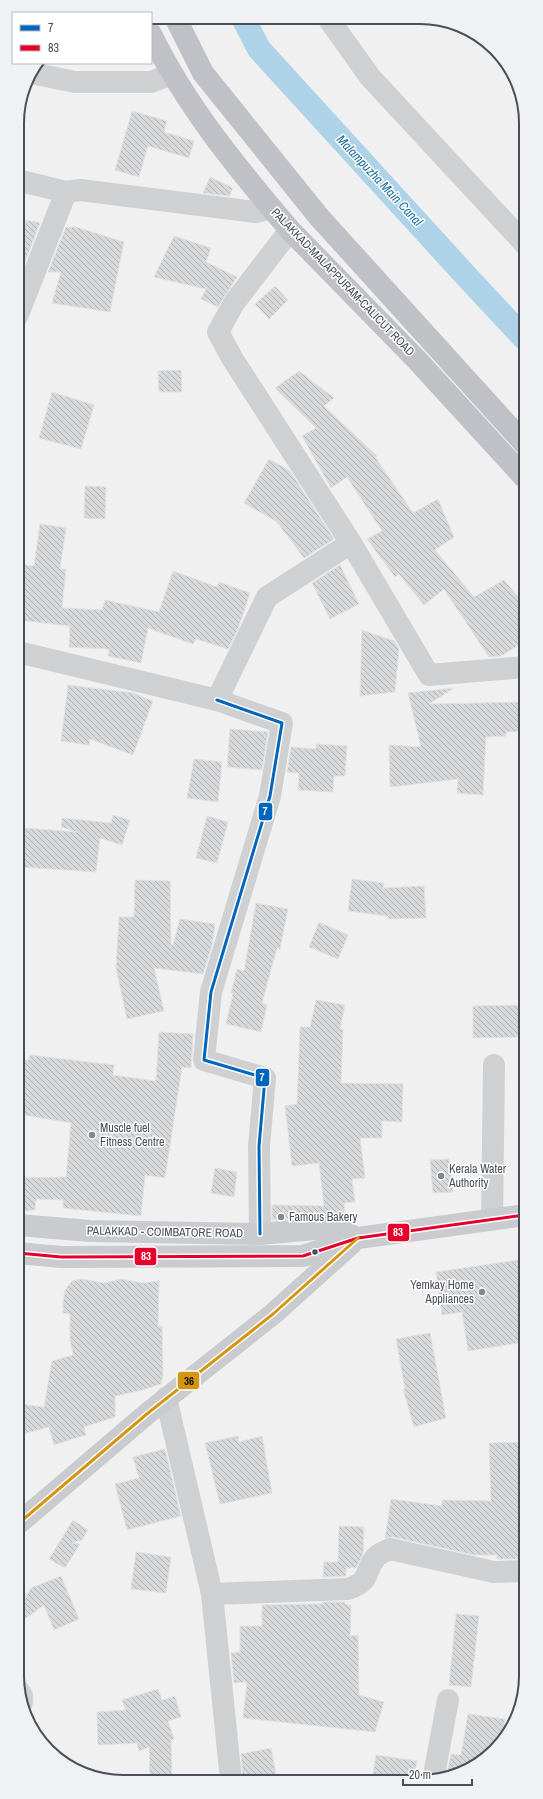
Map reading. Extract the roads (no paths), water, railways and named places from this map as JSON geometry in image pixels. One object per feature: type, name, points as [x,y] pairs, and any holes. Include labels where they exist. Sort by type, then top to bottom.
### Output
[{"type":"highway","name":"PALAKKAD-MALAPPURAM-CALICUT ROAD","points":[[178,24],[203,73],[319,217],[519,437]]},
{"type":"highway","name":"PALAKKAD-MALAPPURAM-CALICUT ROAD","points":[[152,36],[165,63],[197,112],[271,208],[290,230],[416,359],[519,472]]},
{"type":"main road","name":"PALAKKAD - COIMBATORE ROAD","points":[[24,1254],[62,1257],[304,1256],[358,1238],[519,1216]]},
{"type":"main road","name":"PALAKKAD - COIMBATORE ROAD","points":[[24,1225],[90,1230],[260,1234],[326,1228],[342,1230],[358,1238]]},
{"type":"main road","points":[[24,1519],[166,1398],[273,1314],[358,1238]]},
{"type":"street","points":[[332,24],[370,77],[519,238]]},
{"type":"street","points":[[37,74],[76,82],[151,82],[172,74]]},
{"type":"street","points":[[24,182],[66,192],[80,190],[256,212],[271,208]]},
{"type":"street","points":[[24,299],[66,192]]},
{"type":"street","points":[[290,230],[234,303],[218,332],[232,358],[351,543],[429,675],[519,668]]},
{"type":"street","points":[[217,700],[267,597],[351,543]]},
{"type":"street","points":[[24,653],[217,700],[282,723],[270,796],[211,992],[204,1060],[265,1078],[259,1146],[260,1234]]},
{"type":"street","points":[[492,1220],[494,1065]]},
{"type":"street","points":[[166,1398],[212,1594],[230,1775]]},
{"type":"street","points":[[212,1594],[348,1589],[359,1585],[366,1578],[376,1558],[390,1549],[494,1572],[519,1571]]},
{"type":"street","points":[[434,1774],[448,1700]]},
{"type":"waterway","name":"Malampuzha Main Canal","points":[[246,24],[259,49],[519,333]]},
{"type":"place","name":"Muscle fuel Fitness Centre","points":[[92,1135]]},
{"type":"place","name":"Kerala Water Authority","points":[[441,1176]]},
{"type":"place","name":"Famous Bakery","points":[[281,1217]]},
{"type":"place","name":"Yemkay Home Appliances","points":[[482,1292]]}]
